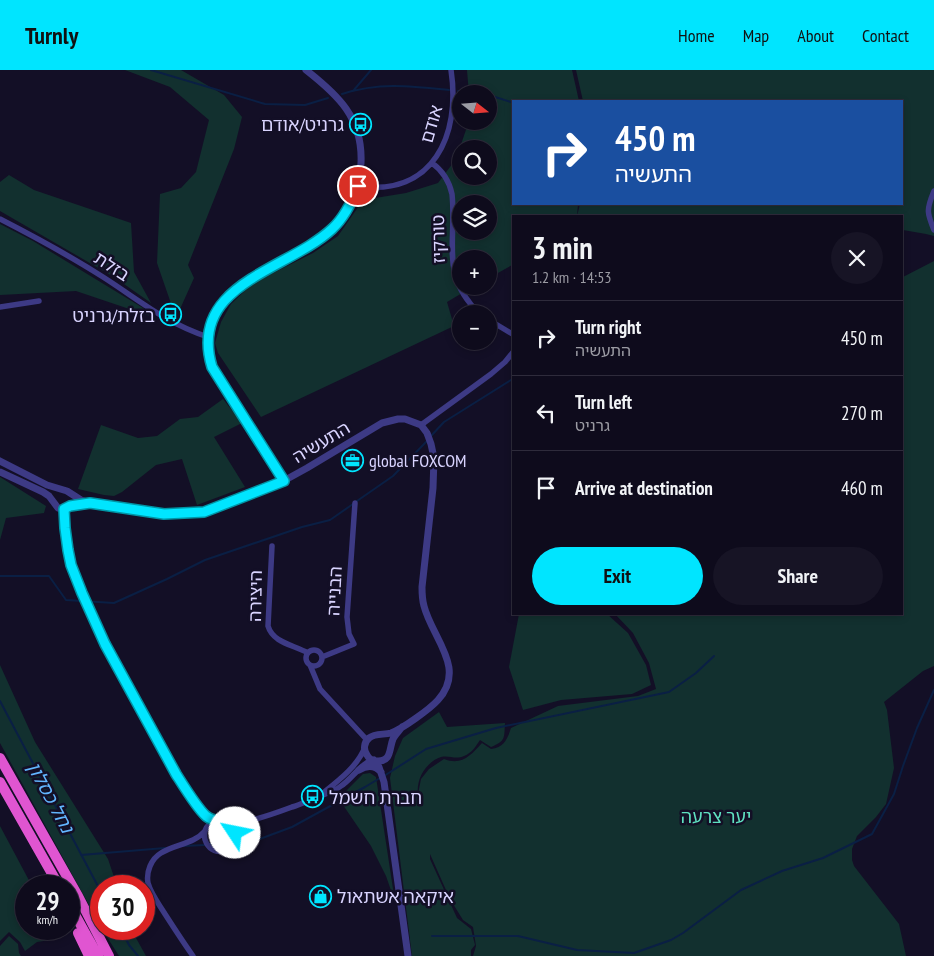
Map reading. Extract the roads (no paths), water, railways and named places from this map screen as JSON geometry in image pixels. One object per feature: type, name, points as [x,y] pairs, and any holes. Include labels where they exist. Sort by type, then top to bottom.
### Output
[{"type":"highway","points":[[0,758],[111,956]]},
{"type":"highway","points":[[0,782],[51,875]]},
{"type":"highway","points":[[80,924],[98,956]]},
{"type":"highway","points":[[80,937],[89,956]]},
{"type":"street","points":[[284,481],[212,367],[208,337],[213,319],[219,309],[236,290],[257,275],[316,241],[332,229],[347,211],[358,186],[361,148],[351,117],[333,92],[306,70]]},
{"type":"street","name":"אודם","points":[[358,186],[378,188],[396,185],[419,174],[432,163],[444,145],[452,119],[453,92],[451,70]]},
{"type":"street","name":"טורקיז","points":[[432,163],[446,176],[450,185],[452,194],[452,258],[456,280],[466,299],[472,305]]},
{"type":"street","points":[[934,191],[930,200],[928,214],[934,230]]},
{"type":"street","name":"בזלת","points":[[0,219],[87,267],[167,320],[208,337]]},
{"type":"street","points":[[0,307],[39,301]]},
{"type":"street","points":[[497,325],[512,334]]},
{"type":"street","points":[[319,796],[348,771],[362,754],[366,744],[374,736],[392,732],[402,727],[437,701],[446,689],[450,670],[448,659],[428,616],[422,597],[433,488],[434,458],[427,433],[421,425],[486,378],[512,353]]},
{"type":"street","name":"התעשיה","points":[[71,494],[90,503],[164,514],[204,512],[284,481],[382,423],[398,418],[421,425]]},
{"type":"street","points":[[0,461],[47,486],[67,491],[71,494],[72,500],[67,508],[66,537],[71,565],[105,644],[176,774],[202,812],[206,823],[205,839],[209,847]]},
{"type":"street","points":[[0,472],[43,492],[58,508],[67,508]]},
{"type":"street","points":[[53,501],[56,492],[62,490]]},
{"type":"street","name":"התעשיה","points":[[67,508],[90,503]]},
{"type":"street","name":"הבנייה","points":[[322,657],[354,644],[349,634],[347,617],[355,503]]},
{"type":"street","name":"היצירה","points":[[272,546],[268,626],[271,634],[279,640],[308,653]]},
{"type":"street","points":[[310,665],[316,666],[321,662],[322,657],[315,650],[308,653],[307,660],[320,689],[366,744],[366,754],[374,760],[382,773],[408,956]]},
{"type":"street","points":[[384,782],[387,757],[390,754],[394,738],[402,727]]},
{"type":"street","points":[[380,735],[387,738],[391,748]]},
{"type":"street","points":[[202,812],[217,821],[238,822],[293,807],[340,787],[367,763],[374,760],[380,761],[387,757]]},
{"type":"street","points":[[359,770],[365,766],[372,766],[382,773]]},
{"type":"street","points":[[189,842],[200,842],[218,851],[224,850],[230,847],[239,828],[248,820]]},
{"type":"street","points":[[193,956],[150,889],[149,868],[157,856],[199,837],[210,824],[217,821]]},
{"type":"street","points":[[226,822],[233,829],[235,838]]},
{"type":"waterway","points":[[151,70],[265,104],[305,105],[328,98]]},
{"type":"waterway","points":[[353,91],[371,70]]},
{"type":"waterway","points":[[342,94],[382,86],[408,86],[449,90]]},
{"type":"waterway","points":[[498,98],[512,102]]},
{"type":"waterway","points":[[430,437],[444,422],[512,380]]},
{"type":"waterway","points":[[357,501],[393,476],[427,441]]},
{"type":"waterway","points":[[0,576],[49,576],[66,600],[114,603],[205,560],[302,527],[330,520],[353,504]]},
{"type":"waterway","points":[[384,776],[426,749],[496,728],[669,692],[696,673],[714,656]]},
{"type":"waterway","points":[[432,936],[518,936],[577,950],[634,953],[671,940],[741,890],[782,871],[823,858],[872,834],[894,794],[917,728],[934,690]]},
{"type":"waterway","name":"נחל כסלון","points":[[0,701],[92,875]]},
{"type":"waterway","points":[[210,844],[257,840],[292,827],[380,778]]},
{"type":"waterway","points":[[182,846],[205,845]]},
{"type":"waterway","points":[[81,855],[165,848]]},
{"type":"waterway","name":"נחל כסלון","points":[[126,940],[138,956]]},
{"type":"place","name":"גרניט/אודם","points":[[360,124]]},
{"type":"place","name":"בזלת/גרניט","points":[[171,315]]},
{"type":"place","name":"global FOXCOM","points":[[353,460]]},
{"type":"place","name":"חברת חשמל","points":[[313,797]]},
{"type":"place","name":"איקאה אשתאול","points":[[321,896]]},
{"type":"park label","name":"יער צרעה","points":[[716,816]]}]
